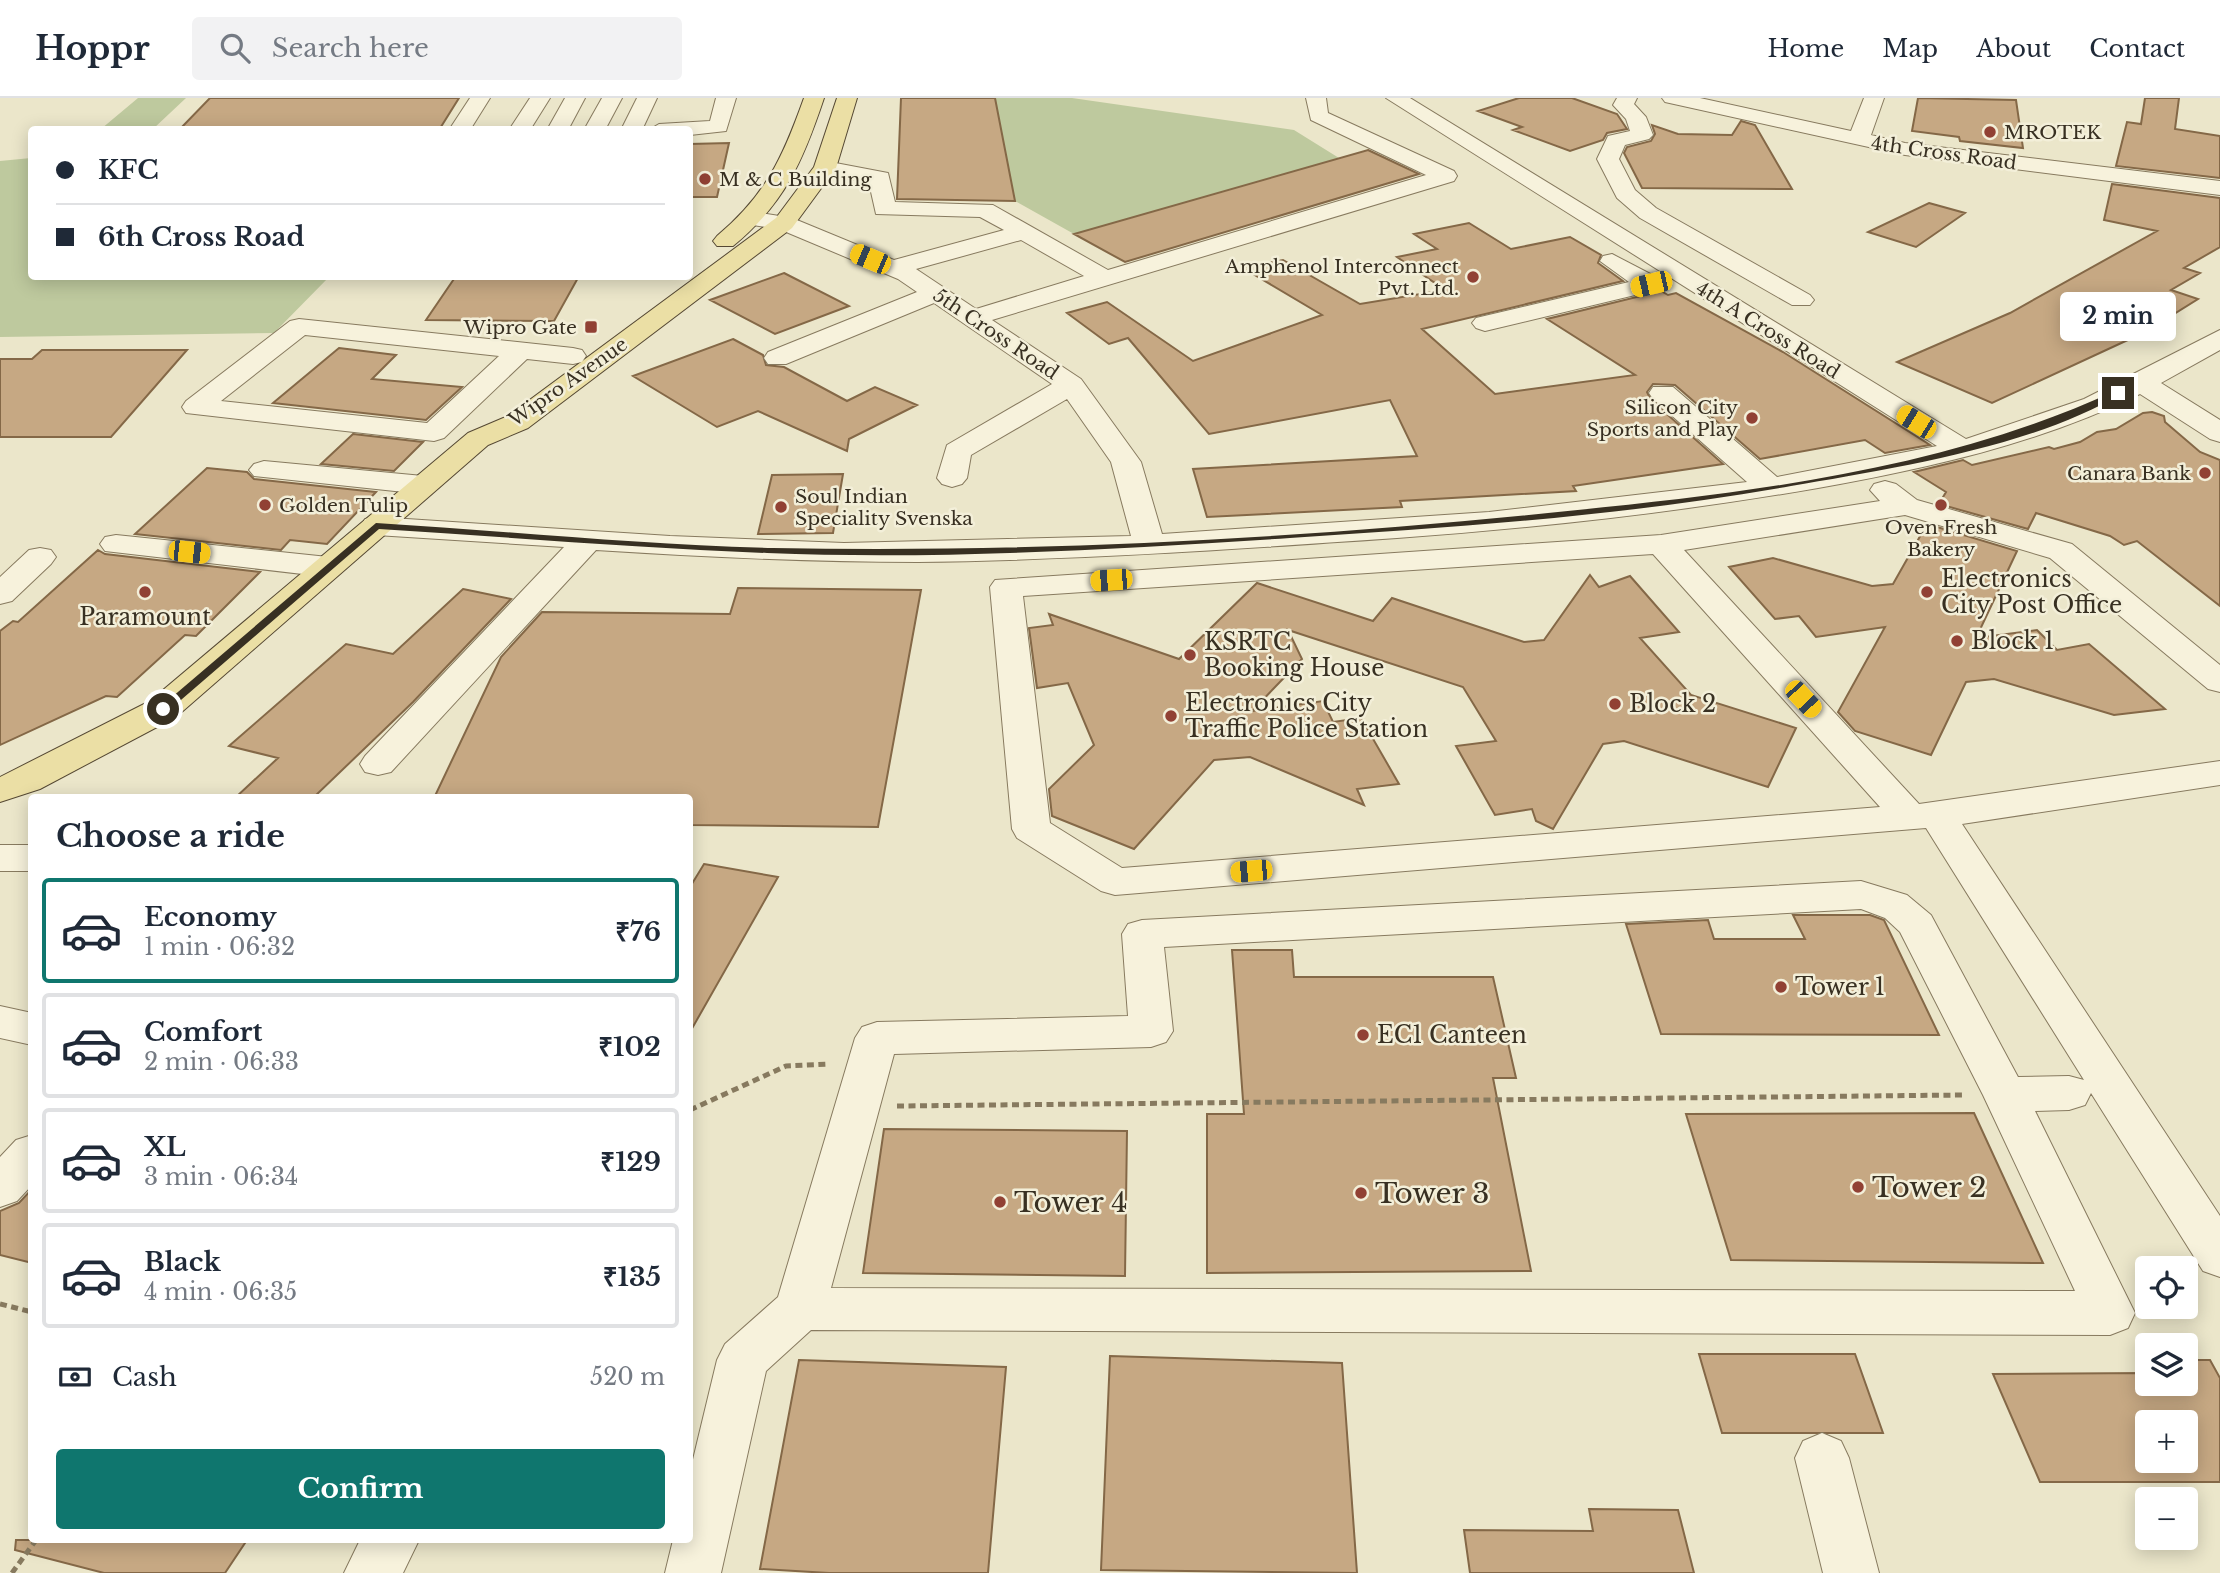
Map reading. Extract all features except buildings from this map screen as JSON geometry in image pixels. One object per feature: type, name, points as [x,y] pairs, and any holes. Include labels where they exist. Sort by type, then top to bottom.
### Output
[{"type":"main road","points":[[693,265],[754,219],[790,167],[814,98]]},
{"type":"main road","name":"Wipro Avenue","points":[[478,439],[518,422],[785,223],[825,168],[848,98]]},
{"type":"main road","name":"Wipro Avenue","points":[[0,790],[27,781],[163,709],[478,439],[494,415],[673,280]]},
{"type":"street","points":[[462,126],[480,98]]},
{"type":"street","points":[[522,126],[540,98]]},
{"type":"street","points":[[559,126],[575,98]]},
{"type":"street","points":[[596,126],[612,98]]},
{"type":"street","points":[[633,126],[647,98]]},
{"type":"street","points":[[693,128],[719,127],[726,98]]},
{"type":"street","points":[[972,318],[1446,176],[1318,116],[1316,98]]},
{"type":"street","name":"4th A Cross Road","points":[[1396,98],[1962,450]]},
{"type":"street","points":[[1627,98],[1623,105],[1636,117],[1642,135],[1616,141],[1608,159],[1625,192],[1648,213],[1801,300]]},
{"type":"street","name":"4th Cross Road","points":[[1672,98],[1858,141],[2220,188]]},
{"type":"street","points":[[1858,141],[1874,98]]},
{"type":"street","points":[[825,168],[880,178],[884,209],[985,210],[1103,277]]},
{"type":"street","points":[[1512,197],[1545,191]]},
{"type":"street","name":"5th Cross Road","points":[[754,219],[785,223],[892,268],[1071,385],[1126,462],[1149,544]]},
{"type":"street","points":[[892,268],[1024,232]]},
{"type":"street","points":[[1595,251],[1651,284]]},
{"type":"street","points":[[1485,323],[1683,278]]},
{"type":"street","points":[[777,358],[935,294]]},
{"type":"street","points":[[519,352],[434,432],[196,407],[299,327],[573,356]]},
{"type":"street","points":[[376,526],[769,550],[929,551],[1149,544],[1474,523],[1693,501],[1860,472],[1962,450],[2058,420],[2139,383],[2220,338]]},
{"type":"street","points":[[2139,383],[2164,394],[2215,426]]},
{"type":"street","points":[[952,478],[957,451],[1071,385]]},
{"type":"street","points":[[1663,393],[1772,488]]},
{"type":"street","points":[[264,470],[423,485]]},
{"type":"street","points":[[1860,472],[1906,506],[2061,551],[2220,682]]},
{"type":"street","points":[[1906,506],[1661,544],[1006,587],[1031,829],[1115,882],[1923,815],[2220,773]]},
{"type":"street","points":[[378,764],[590,538]]},
{"type":"street","points":[[116,544],[328,567]]},
{"type":"street","points":[[1661,544],[1923,815],[2220,1257]]},
{"type":"street","points":[[922,583],[929,551]]},
{"type":"street","points":[[0,594],[40,557]]},
{"type":"street","points":[[0,858],[28,858]]},
{"type":"street","points":[[692,1573],[743,1360],[800,1309],[877,1038],[1151,1031],[1142,934],[1861,895],[1894,903],[1906,909],[1917,925],[2004,1095],[2110,1313],[800,1309]]},
{"type":"street","points":[[0,1022],[28,1028]]},
{"type":"street","points":[[2004,1095],[2069,1093]]},
{"type":"street","points":[[0,1188],[28,1157]]},
{"type":"street","points":[[1822,1458],[1851,1573]]},
{"type":"street","points":[[372,1573],[389,1543]]},
{"type":"path","points":[[693,1109],[786,1066],[868,1063]]},
{"type":"path","points":[[890,1106],[2004,1095]]},
{"type":"path","points":[[0,1304],[28,1311]]},
{"type":"path","points":[[12,1573],[35,1543]]},
{"type":"green space","points":[[138,98],[186,98],[156,126],[105,126]]},
{"type":"green space","points":[[995,98],[1072,98],[1294,130],[1339,158],[1074,234],[1015,201]]},
{"type":"green space","points":[[28,158],[28,280],[326,280],[274,333],[0,337],[0,161]]},
{"type":"place","name":"MROTEK","points":[[1990,132]]},
{"type":"place","name":"M & C Building","points":[[705,179]]},
{"type":"place","name":"Amphenol Interconnect Pvt. Ltd.","points":[[1473,277]]},
{"type":"place","name":"Wipro Gate","points":[[591,327]]},
{"type":"place","name":"Silicon City Sports and Play","points":[[1752,418]]},
{"type":"place","name":"Canara Bank","points":[[2205,473]]},
{"type":"place","name":"Golden Tulip","points":[[265,505]]},
{"type":"place","name":"Oven Fresh Bakery","points":[[1941,505]]},
{"type":"place","name":"Soul Indian Speciality Svenska","points":[[781,507]]},
{"type":"place","name":"Paramount","points":[[145,592]]},
{"type":"place","name":"Electronics City Post Office","points":[[1927,592]]},
{"type":"place","name":"Block 1","points":[[1957,641]]},
{"type":"place","name":"KSRTC Booking House","points":[[1190,655]]},
{"type":"place","name":"Block 2","points":[[1615,704]]},
{"type":"place","name":"Electronics City Traffic Police Station","points":[[1171,716]]},
{"type":"place","name":"Tower 1","points":[[1781,987]]},
{"type":"place","name":"EC1 Canteen","points":[[1363,1035]]},
{"type":"place","name":"Tower 2","points":[[1858,1187]]},
{"type":"place","name":"Tower 3","points":[[1361,1193]]},
{"type":"place","name":"Tower 4","points":[[1000,1202]]},
{"type":"route","points":[[163,709],[376,526],[769,550],[950,551],[1149,544],[1474,523],[1693,501],[1860,472],[1997,440],[2058,420],[2118,393]]}]
